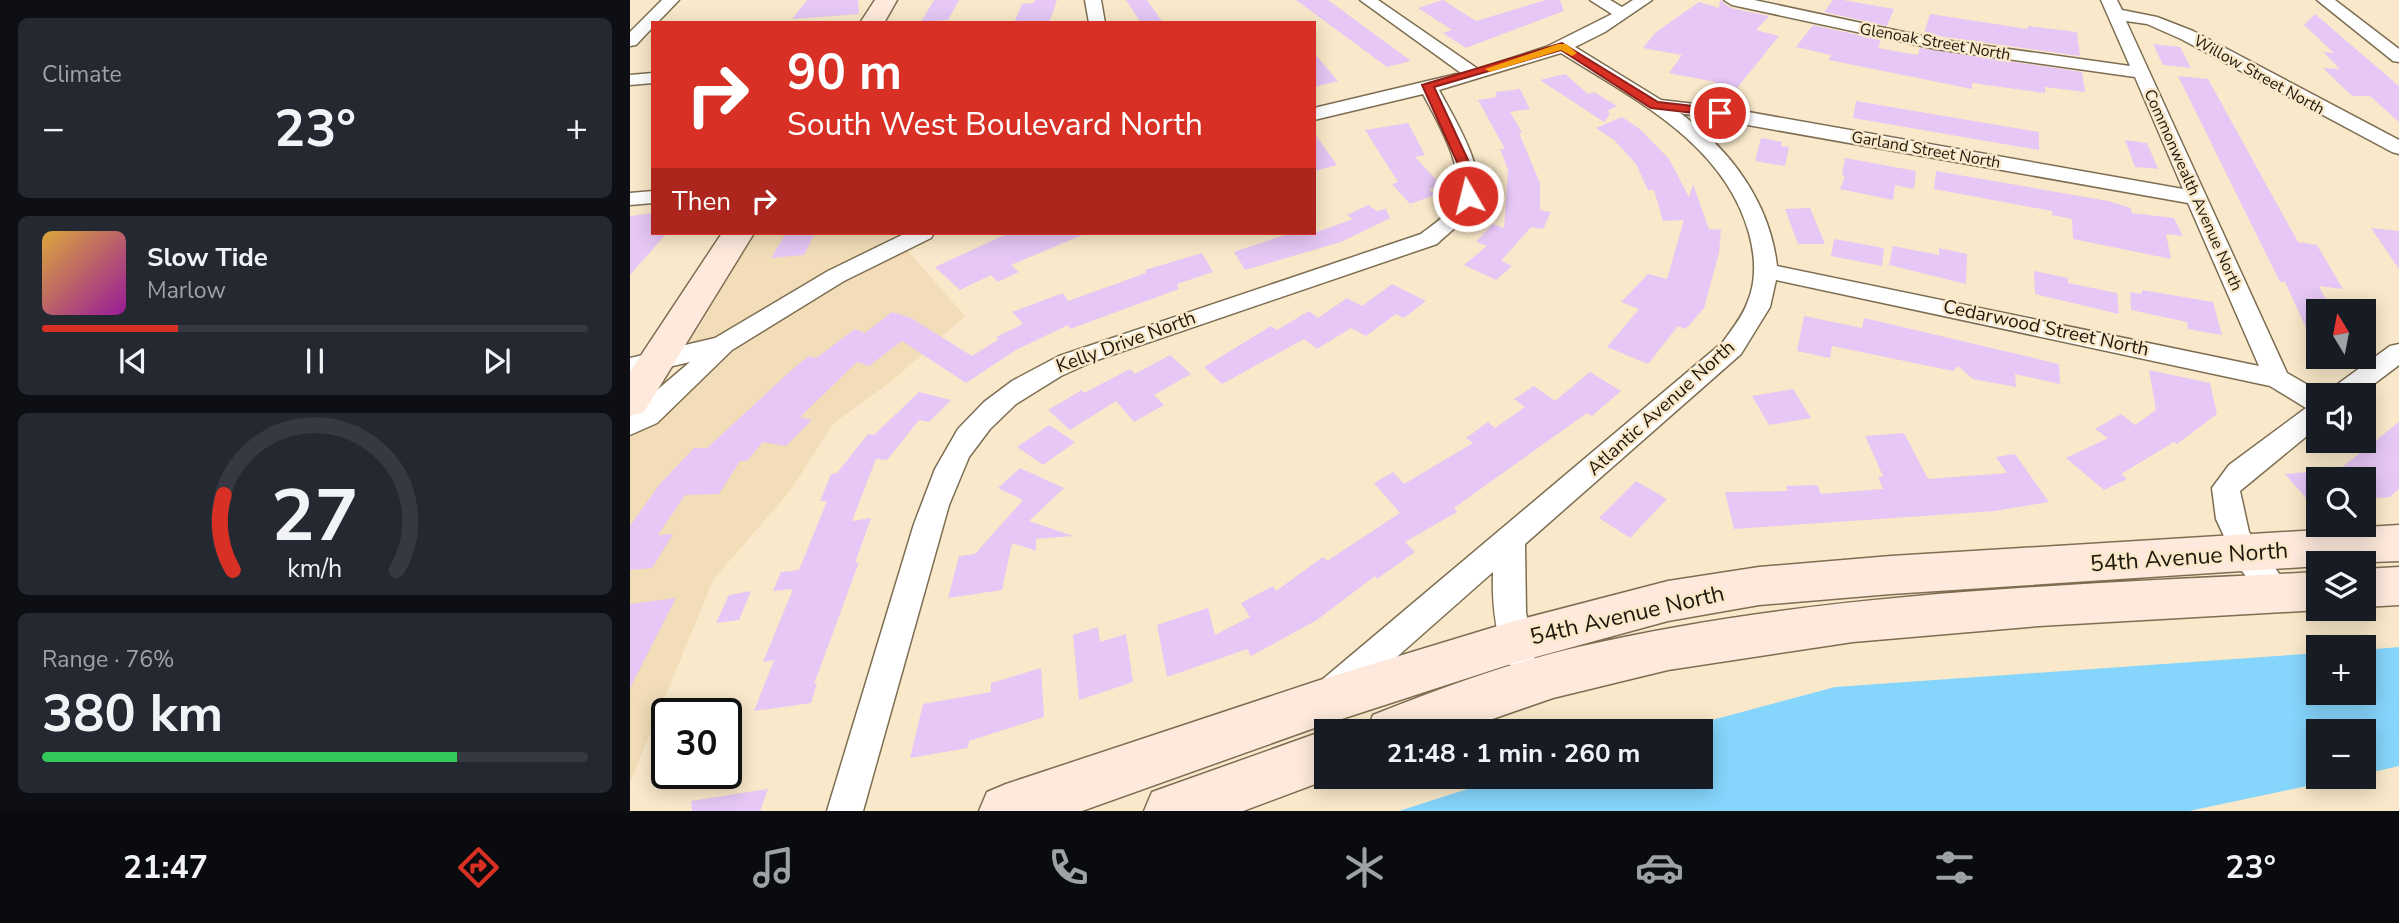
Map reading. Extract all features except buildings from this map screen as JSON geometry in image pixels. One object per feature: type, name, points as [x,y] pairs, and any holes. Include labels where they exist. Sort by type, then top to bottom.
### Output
[{"type":"main road","points":[[873,21],[886,0]]},
{"type":"main road","points":[[630,401],[641,366],[737,235]]},
{"type":"main road","name":"54th Avenue North","points":[[1416,719],[1523,662],[1668,601],[1759,586],[2399,543]]},
{"type":"main road","points":[[2376,587],[2399,586]]},
{"type":"main road","name":"54th Avenue North","points":[[1006,811],[1320,703],[1523,662],[1645,654],[1798,628],[1911,616],[2298,592]]},
{"type":"main road","points":[[1171,811],[1314,759]]},
{"type":"street","points":[[630,41],[671,0]]},
{"type":"street","points":[[1093,0],[1097,21]]},
{"type":"street","points":[[1368,0],[1473,74]]},
{"type":"street","points":[[1598,0],[1622,13]]},
{"type":"street","points":[[1316,113],[1473,74],[1562,46],[1644,0]]},
{"type":"street","name":"Glenoak Street North","points":[[1732,0],[1936,44],[2140,73]]},
{"type":"street","points":[[2325,0],[2399,57]]},
{"type":"street","name":"Commonwealth Avenue North","points":[[2112,7],[2277,379]]},
{"type":"street","name":"Willow Street North","points":[[2112,7],[2187,35],[2333,116],[2399,148]]},
{"type":"street","name":"Atlantic Avenue North","points":[[1320,703],[1732,348],[1755,313],[1766,271],[1762,233],[1740,186],[1686,127],[1562,46]]},
{"type":"street","points":[[630,80],[651,78]]},
{"type":"street","name":"Kelly Drive North","points":[[845,811],[932,518],[954,458],[967,438],[1011,394],[1042,373],[1122,340],[1379,258],[1429,239],[1464,206],[1468,178],[1455,141],[1427,85]]},
{"type":"street","name":"Garland Street North","points":[[1655,105],[1720,113],[2197,198]]},
{"type":"street","points":[[630,200],[651,197]]},
{"type":"street","points":[[641,366],[724,344],[836,276],[919,235]]},
{"type":"street","name":"Cedarwood Street North","points":[[1766,271],[1962,310],[2277,379],[2306,396]]},
{"type":"street","points":[[630,425],[649,416],[715,357],[724,344]]},
{"type":"street","points":[[2357,383],[2399,352]]},
{"type":"street","points":[[2298,592],[2245,552],[2231,527],[2226,488],[2239,473],[2306,422]]},
{"type":"street","points":[[1510,542],[1507,590],[1523,662]]},
{"type":"shaded area","points":[[754,235],[905,235],[717,339],[673,350],[698,329]]},
{"type":"shaded area","points":[[911,244],[908,251],[965,316],[893,380],[833,424],[790,491],[713,580],[665,698],[651,698],[651,732],[630,783],[630,433],[723,360],[732,348],[841,281]]},
{"type":"water","points":[[2399,647],[2399,766],[2376,771],[2376,719],[2306,719],[2306,786],[2189,811],[1399,811],[1468,789],[1713,789],[1713,720],[1835,687],[2306,654],[2306,705],[2376,705],[2376,649]]},
{"type":"slow traffic","points":[[1490,69],[1562,46],[1572,53]]},
{"type":"route","points":[[1468,196],[1468,178],[1463,162],[1427,85],[1513,63],[1562,46],[1655,105],[1720,113]]}]
